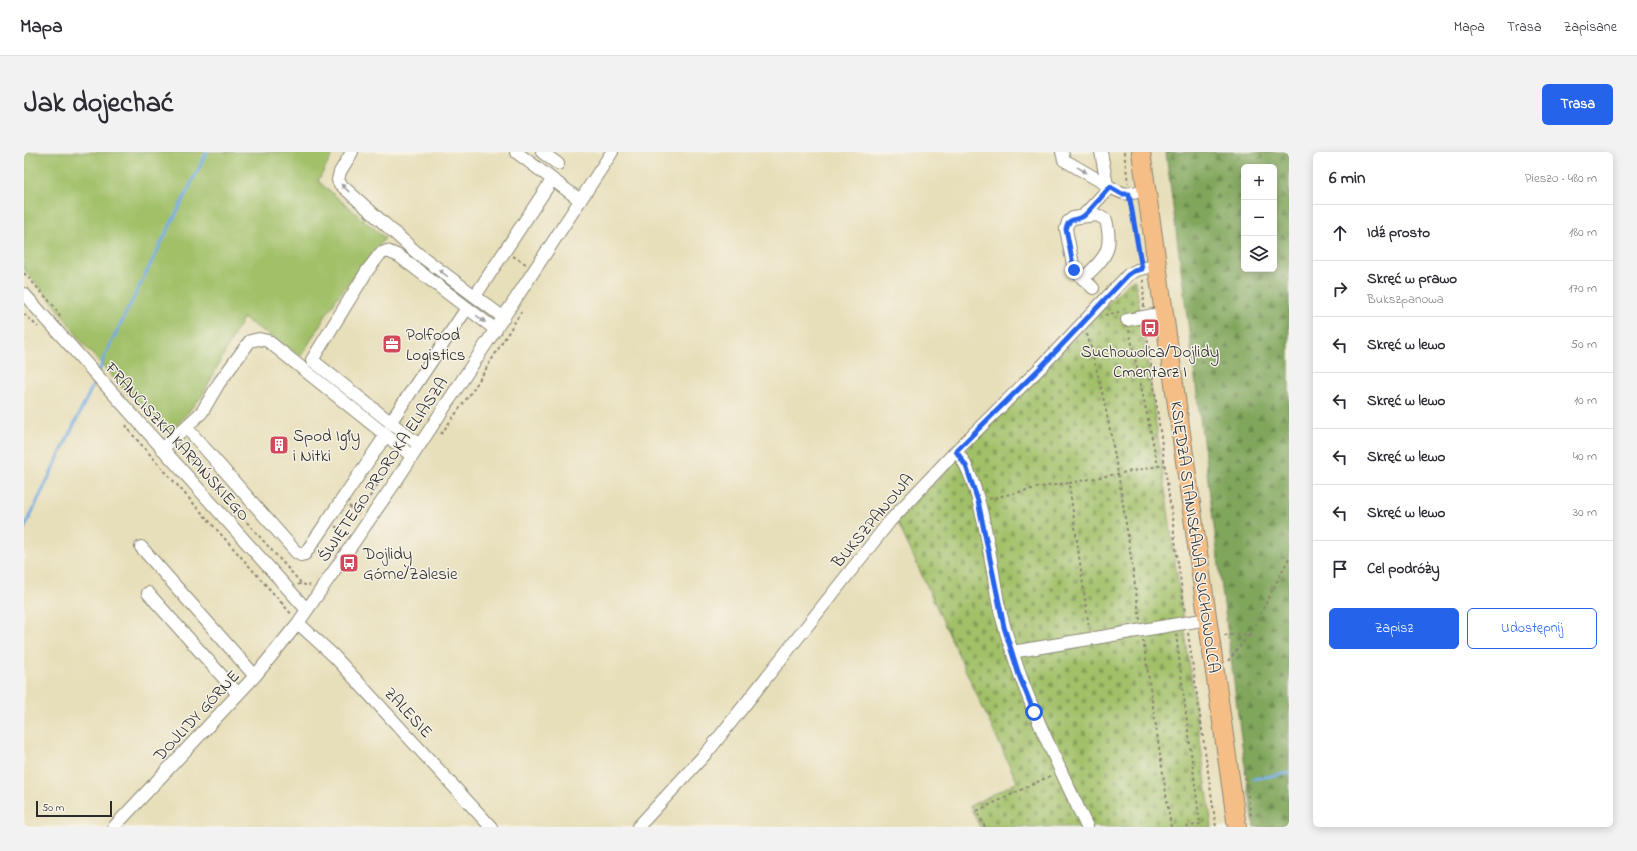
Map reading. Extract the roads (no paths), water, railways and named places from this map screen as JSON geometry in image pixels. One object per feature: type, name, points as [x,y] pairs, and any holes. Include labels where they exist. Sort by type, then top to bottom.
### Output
[{"type":"highway","name":"KSIĘDZA STANISŁAWA SUCHOWOLCA","points":[[1141,152],[1146,190],[1150,267],[1165,313],[1237,827]]},
{"type":"street","points":[[352,152],[340,172],[338,180],[340,184],[417,253],[504,318]]},
{"type":"street","points":[[516,152],[580,200]]},
{"type":"street","points":[[542,152],[558,164]]},
{"type":"street","name":"ŚWIĘTEGO PROROKA ELIASZA","points":[[298,623],[504,318],[612,152]]},
{"type":"street","points":[[1062,152],[1064,160],[1122,194],[1146,190]]},
{"type":"street","points":[[1101,152],[1108,186]]},
{"type":"street","points":[[474,296],[552,180]]},
{"type":"street","points":[[1082,217],[1108,186]]},
{"type":"street","points":[[1083,278],[1100,261],[1108,250],[1109,240],[1106,220],[1097,215],[1073,218],[1068,222],[1066,229],[1074,270],[1093,288]]},
{"type":"street","points":[[419,445],[312,360],[367,271],[380,254],[387,251],[392,252],[496,330]]},
{"type":"street","name":"BUKSZPANOWA","points":[[638,827],[709,750],[890,521],[956,451],[1041,367],[1128,275],[1134,271],[1150,267]]},
{"type":"street","name":"FRANCISZKA KARPIŃSKIEGO","points":[[24,294],[307,610]]},
{"type":"street","points":[[390,423],[467,308]]},
{"type":"street","points":[[1127,320],[1165,313]]},
{"type":"street","points":[[162,449],[202,412],[219,383],[250,341],[259,338],[268,341],[412,456]]},
{"type":"street","points":[[186,427],[296,552],[301,555],[305,554],[386,435]]},
{"type":"street","points":[[956,451],[966,466],[978,501],[999,603],[1012,652],[1034,712],[1087,827]]},
{"type":"street","points":[[141,547],[255,676]]},
{"type":"street","points":[[148,592],[238,694]]},
{"type":"street","points":[[1012,652],[1208,619]]},
{"type":"street","name":"DOJLIDY GÓRNE","points":[[114,827],[255,676],[298,623]]},
{"type":"street","name":"ZALESIE","points":[[298,623],[334,656],[492,827]]},
{"type":"waterway","points":[[99,372],[104,357],[207,152]]},
{"type":"waterway","points":[[24,529],[96,379]]},
{"type":"waterway","points":[[1253,779],[1289,773]]},
{"type":"place","name":"Suchowolca/Dojlidy Cmentarz I","points":[[1150,328]]},
{"type":"place","name":"Polfood Logistics","points":[[392,344]]},
{"type":"place","name":"Spod Igły i Nitki","points":[[279,445]]},
{"type":"place","name":"Dojlidy Górne/Zalesie","points":[[349,563]]}]
